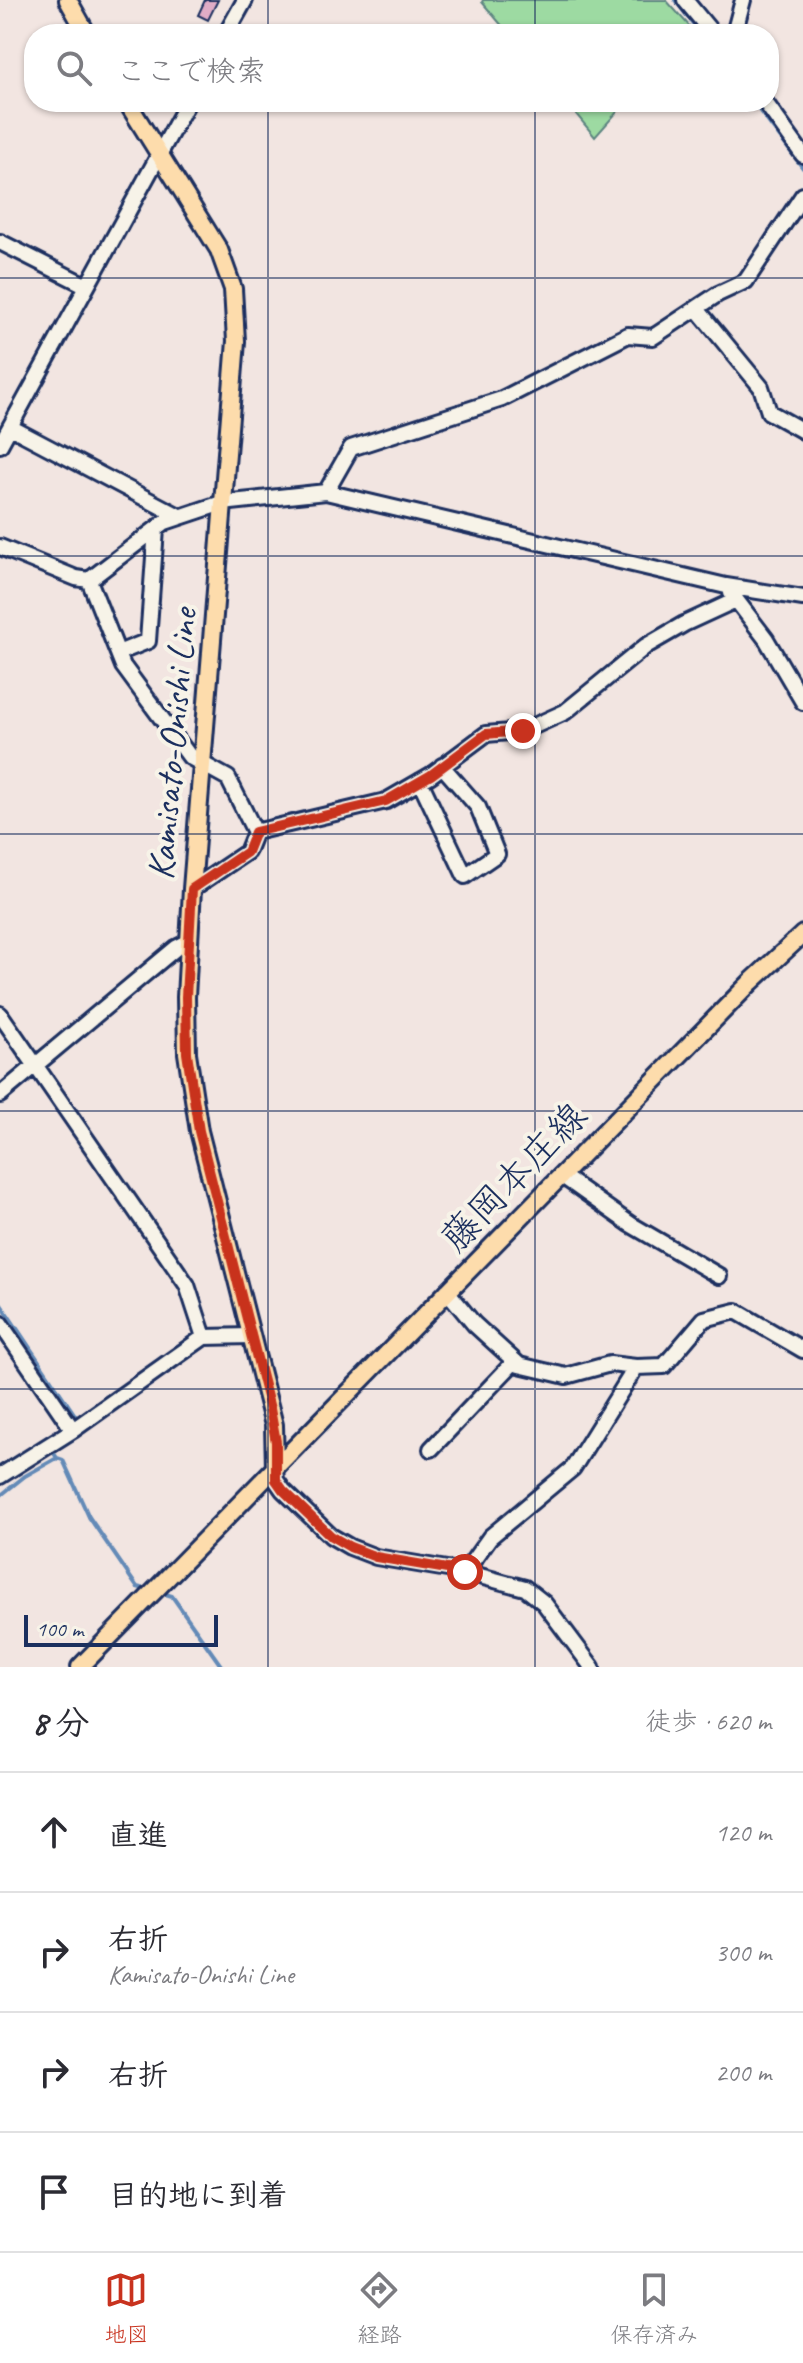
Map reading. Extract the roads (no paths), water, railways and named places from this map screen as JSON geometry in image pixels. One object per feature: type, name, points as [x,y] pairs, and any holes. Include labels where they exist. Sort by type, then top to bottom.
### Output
[{"type":"main road","points":[[68,0],[81,24]]},
{"type":"main road","name":"Kamisato-Onishi Line","points":[[133,112],[209,230],[233,289],[236,341],[188,942],[186,1027],[190,1085],[199,1131],[274,1425],[275,1468]]},
{"type":"main road","name":"藤岡本庄線","points":[[275,1468],[751,982],[803,934]]},
{"type":"main road","points":[[80,1667],[275,1468]]},
{"type":"street","points":[[232,24],[245,0]]},
{"type":"street","points":[[685,0],[705,24]]},
{"type":"street","points":[[737,24],[743,0]]},
{"type":"street","points":[[0,445],[182,112]]},
{"type":"street","points":[[772,112],[803,155]]},
{"type":"street","points":[[326,492],[351,448],[502,399],[628,335],[653,337],[718,294],[746,281],[803,195]]},
{"type":"street","points":[[0,242],[87,286]]},
{"type":"street","points":[[697,309],[761,387],[769,412],[803,431]]},
{"type":"street","points":[[10,427],[179,516]]},
{"type":"street","points":[[0,547],[76,578],[89,580],[156,529],[179,516],[222,503],[326,492],[726,586],[803,598]]},
{"type":"street","points":[[118,653],[148,641],[156,529]]},
{"type":"street","points":[[89,580],[123,666],[190,757],[228,778],[255,832],[247,852],[192,889]]},
{"type":"street","points":[[726,586],[766,639],[803,702]]},
{"type":"street","points":[[255,832],[386,801],[486,734],[523,731],[565,712],[646,646],[736,600]]},
{"type":"street","points":[[420,781],[465,876],[497,854],[478,807],[442,766]]},
{"type":"street","points":[[0,1095],[176,948],[188,942]]},
{"type":"street","points":[[0,1014],[187,1285],[204,1337]]},
{"type":"street","points":[[561,1175],[630,1224],[719,1276]]},
{"type":"street","points":[[447,1291],[474,1324],[519,1365],[566,1376],[610,1364],[664,1366],[704,1319],[736,1311],[803,1350]]},
{"type":"street","points":[[0,1323],[73,1430]]},
{"type":"street","points":[[0,1476],[73,1430],[204,1337],[251,1336]]},
{"type":"street","points":[[431,1449],[515,1361]]},
{"type":"street","points":[[465,1572],[490,1537],[573,1468],[636,1367]]},
{"type":"street","points":[[275,1468],[276,1480],[283,1490],[331,1536],[350,1547],[376,1557],[465,1572],[525,1588],[544,1603],[592,1667]]},
{"type":"waterway","points":[[675,0],[693,24]]},
{"type":"waterway","points":[[761,112],[803,168]]},
{"type":"waterway","points":[[0,1303],[77,1418],[70,1423]]},
{"type":"waterway","points":[[50,1447],[57,1458],[63,1460],[89,1517],[137,1587],[149,1590]]},
{"type":"waterway","points":[[0,1496],[25,1476],[57,1458]]},
{"type":"waterway","points":[[162,1593],[172,1596],[222,1667]]}]
